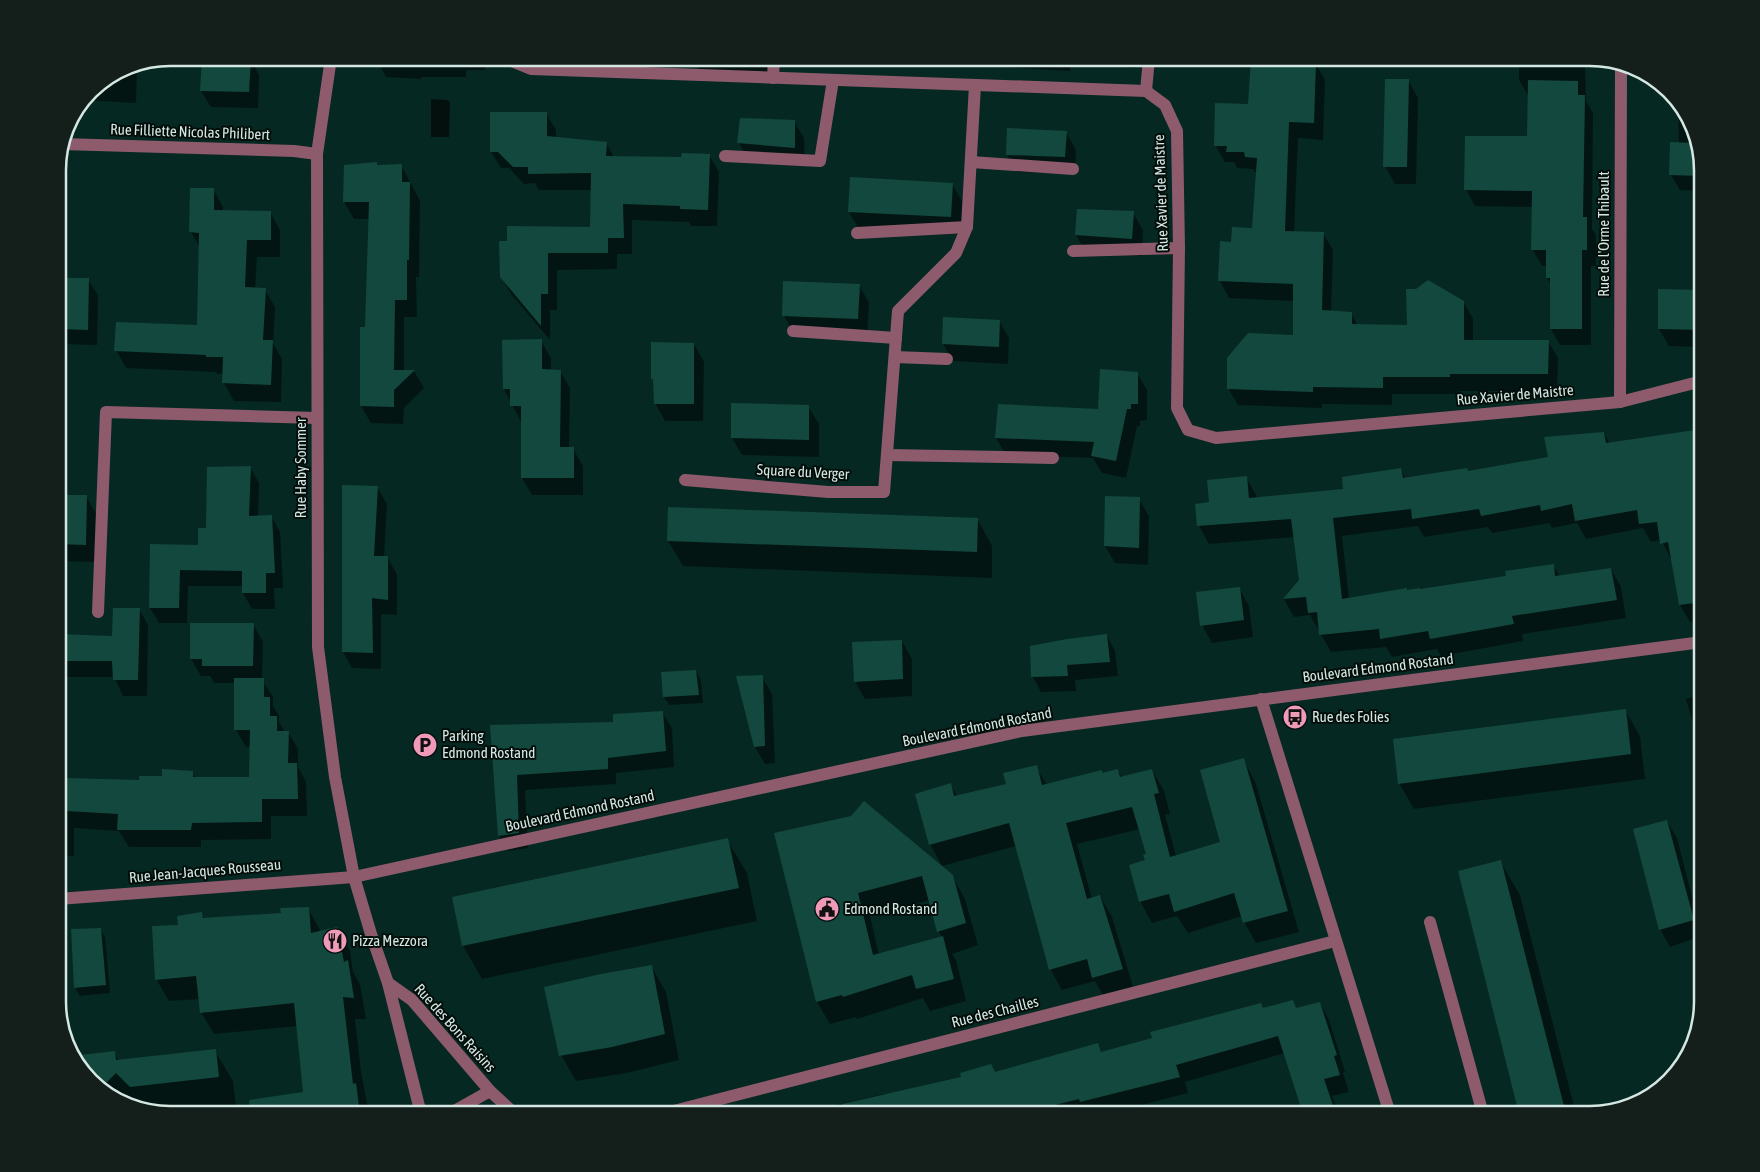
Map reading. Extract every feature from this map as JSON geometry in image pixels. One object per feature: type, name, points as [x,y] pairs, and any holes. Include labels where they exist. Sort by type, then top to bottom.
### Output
[{"type":"street","name":"Rue Haby Sommer","points":[[330,66],[317,154],[318,647],[335,777],[354,877]]},
{"type":"street","points":[[524,66],[531,69],[1146,91],[1148,66]]},
{"type":"street","points":[[773,78],[774,66]]},
{"type":"street","name":"Rue de l'Orme Thibault","points":[[1620,402],[1621,71]]},
{"type":"street","points":[[725,156],[820,161],[832,80]]},
{"type":"street","name":"Square du Verger","points":[[685,480],[828,492],[884,492],[898,310],[956,254],[967,227],[975,85]]},
{"type":"street","name":"Rue Xavier de Maistre","points":[[1146,91],[1165,105],[1177,131],[1179,248],[1178,408],[1188,430],[1216,438],[1620,402],[1694,383]]},
{"type":"street","name":"Rue Filliette Nicolas Philibert","points":[[70,144],[294,151],[317,154]]},
{"type":"street","points":[[971,162],[1073,169]]},
{"type":"street","points":[[857,232],[967,227]]},
{"type":"street","points":[[1073,250],[1179,248]]},
{"type":"street","points":[[793,331],[896,338]]},
{"type":"street","points":[[895,357],[947,358]]},
{"type":"street","points":[[98,612],[106,412],[317,418]]},
{"type":"street","points":[[887,456],[1053,458]]},
{"type":"street","name":"Boulevard Edmond Rostand","points":[[354,877],[1022,731],[1694,643]]},
{"type":"street","points":[[1261,699],[1387,1106]]},
{"type":"street","points":[[354,877],[388,983],[419,1106]]},
{"type":"street","name":"Rue Jean-Jacques Rousseau","points":[[66,898],[354,877]]},
{"type":"street","points":[[1430,922],[1481,1106]]},
{"type":"street","name":"Rue des Chailles","points":[[693,1106],[1335,941]]},
{"type":"street","name":"Rue des Bons Raisins","points":[[388,983],[412,1000],[490,1091],[506,1106]]},
{"type":"street","name":"Rue des Bons Raisins","points":[[463,1106],[490,1091]]},
{"type":"shaded area","points":[[431,99],[447,100],[450,102],[449,137],[431,137]]},
{"type":"building","points":[[202,66],[251,66],[249,92],[200,91]]},
{"type":"building","points":[[1250,66],[1316,66],[1314,123],[1289,122],[1285,231],[1324,232],[1322,310],[1352,312],[1352,324],[1407,325],[1406,289],[1416,289],[1428,280],[1464,301],[1464,340],[1549,340],[1548,374],[1450,374],[1450,377],[1383,377],[1383,388],[1313,387],[1313,392],[1227,389],[1227,358],[1248,333],[1293,335],[1293,284],[1218,281],[1220,241],[1231,242],[1232,227],[1252,228],[1257,158],[1245,157],[1244,152],[1226,152],[1227,146],[1214,146],[1215,103],[1248,104]]},
{"type":"building","points":[[1385,79],[1409,79],[1407,167],[1383,167]]},
{"type":"building","points":[[1528,80],[1578,81],[1578,95],[1585,95],[1583,217],[1587,217],[1587,250],[1582,250],[1582,329],[1550,329],[1550,278],[1546,278],[1546,250],[1531,250],[1532,191],[1464,190],[1465,136],[1527,136]]},
{"type":"building","points":[[490,112],[547,112],[547,136],[607,142],[606,156],[681,157],[682,153],[710,154],[708,210],[680,209],[680,206],[623,204],[624,238],[608,238],[608,253],[548,253],[548,294],[541,294],[541,326],[500,277],[499,241],[507,241],[507,226],[590,227],[591,173],[528,174],[528,167],[513,167],[498,152],[490,152]]},
{"type":"building","points":[[740,118],[795,120],[795,148],[737,143]]},
{"type":"building","points":[[1007,128],[1067,131],[1065,157],[1006,155]]},
{"type":"building","points":[[1670,142],[1690,143],[1694,176],[1669,175]]},
{"type":"building","points":[[377,162],[377,165],[402,164],[402,182],[410,182],[407,300],[395,300],[394,370],[415,370],[394,390],[394,407],[360,406],[360,327],[365,327],[369,202],[343,202],[344,165]]},
{"type":"building","points":[[850,177],[953,183],[951,217],[848,212]]},
{"type":"building","points":[[190,188],[214,188],[214,210],[271,211],[271,240],[247,240],[245,287],[266,288],[263,340],[273,340],[271,385],[222,383],[223,357],[114,351],[116,322],[197,325],[199,233],[189,232]]},
{"type":"building","points":[[1077,209],[1134,211],[1132,239],[1075,235]]},
{"type":"building","points":[[66,278],[89,278],[88,330],[66,329]]},
{"type":"building","points":[[783,281],[860,284],[858,319],[782,316]]},
{"type":"building","points":[[1658,289],[1694,290],[1694,330],[1658,329]]},
{"type":"building","points":[[943,317],[1000,320],[999,347],[942,344]]},
{"type":"building","points":[[542,339],[542,369],[561,370],[560,447],[574,447],[574,478],[521,478],[521,406],[510,406],[510,389],[503,389],[502,340]]},
{"type":"building","points":[[651,342],[694,343],[694,404],[654,404],[653,379],[651,379]]},
{"type":"building","points":[[1100,369],[1138,372],[1138,404],[1131,404],[1131,409],[1127,409],[1116,461],[1091,456],[1094,442],[995,438],[998,404],[1098,409]]},
{"type":"building","points":[[731,403],[809,405],[809,440],[731,438]]},
{"type":"building","points":[[1694,430],[1694,603],[1679,605],[1668,542],[1660,544],[1657,522],[1639,524],[1637,510],[1575,521],[1572,504],[1541,511],[1540,505],[1481,516],[1479,509],[1412,519],[1411,509],[1333,518],[1342,599],[1407,588],[1407,590],[1420,589],[1506,576],[1505,571],[1554,564],[1555,576],[1611,568],[1617,600],[1512,616],[1514,624],[1430,639],[1428,631],[1380,639],[1379,629],[1319,635],[1317,612],[1308,613],[1306,597],[1283,599],[1299,580],[1291,519],[1197,526],[1195,504],[1209,502],[1207,480],[1247,476],[1249,498],[1343,489],[1342,477],[1401,468],[1403,478],[1467,468],[1468,471],[1548,457],[1544,437],[1604,432],[1606,443]]},
{"type":"building","points":[[251,466],[249,516],[272,515],[275,573],[266,573],[266,593],[242,593],[242,571],[180,570],[179,608],[149,608],[150,544],[198,545],[198,528],[206,528],[207,467]]},
{"type":"building","points":[[342,485],[378,486],[374,556],[388,556],[388,600],[372,598],[373,653],[342,652]]},
{"type":"building","points":[[66,495],[87,495],[86,545],[66,544]]},
{"type":"building","points":[[1105,496],[1140,497],[1139,548],[1104,546]]},
{"type":"building","points":[[668,507],[978,518],[977,552],[667,541]]},
{"type":"building","points":[[1240,587],[1244,620],[1200,626],[1196,592]]},
{"type":"building","points":[[113,608],[140,608],[138,680],[113,680],[112,661],[66,661],[66,634],[112,636]]},
{"type":"building","points":[[190,623],[254,623],[253,666],[202,666],[202,659],[190,659]]},
{"type":"building","points":[[1107,634],[1110,662],[1067,665],[1068,676],[1031,677],[1030,646]]},
{"type":"building","points":[[902,640],[903,679],[854,682],[852,642]]},
{"type":"building","points":[[696,670],[699,695],[663,697],[661,672]]},
{"type":"building","points":[[763,675],[765,746],[754,747],[736,676]]},
{"type":"building","points":[[234,678],[264,678],[264,697],[270,697],[270,716],[277,716],[277,731],[289,731],[288,763],[297,763],[298,799],[262,799],[262,822],[192,823],[191,830],[117,830],[118,814],[66,811],[66,778],[139,780],[139,776],[162,776],[162,769],[193,771],[193,777],[249,777],[250,730],[234,730]]},
{"type":"building","points":[[1626,709],[1631,754],[1398,784],[1393,739]]},
{"type":"building","points":[[663,711],[666,751],[608,758],[608,769],[517,775],[519,833],[498,836],[490,725],[613,722],[613,714]]},
{"type":"building","points":[[1244,758],[1288,911],[1243,923],[1234,893],[1174,912],[1169,894],[1139,902],[1129,865],[1145,860],[1143,855],[1146,854],[1132,807],[1066,823],[1087,899],[1100,895],[1123,969],[1092,978],[1087,959],[1049,970],[1009,823],[929,845],[915,794],[951,783],[954,796],[1006,784],[1003,773],[1037,765],[1042,785],[1102,770],[1102,773],[1118,769],[1120,777],[1152,769],[1159,793],[1154,794],[1170,857],[1220,842],[1200,770]]},
{"type":"building","points":[[864,801],[953,875],[966,923],[937,932],[922,876],[858,893],[873,955],[943,936],[954,979],[916,989],[912,975],[843,997],[842,995],[816,1002],[774,833],[851,816]]},
{"type":"building","points":[[1667,820],[1694,920],[1659,930],[1633,829]]},
{"type":"building","points":[[728,838],[739,888],[462,946],[452,897]]},
{"type":"building","points":[[1501,860],[1564,1106],[1517,1106],[1458,871]]},
{"type":"building","points":[[309,907],[311,933],[337,927],[344,962],[348,960],[354,998],[343,997],[353,1084],[356,1083],[359,1106],[249,1106],[249,1100],[303,1092],[294,1003],[200,1013],[196,976],[155,980],[152,926],[178,925],[177,916],[202,912],[203,918],[281,913],[280,908]]},
{"type":"building","points":[[101,928],[106,985],[74,988],[71,929]]},
{"type":"building","points":[[652,965],[665,1034],[612,1047],[559,1056],[544,987]]},
{"type":"building","points":[[1293,1000],[1296,1008],[1320,1002],[1337,1055],[1334,1056],[1340,1075],[1324,1079],[1333,1106],[1300,1106],[1278,1036],[1176,1065],[1180,1077],[1080,1102],[1079,1099],[1051,1106],[842,1106],[842,1104],[961,1077],[960,1073],[991,1064],[995,1072],[1098,1043],[1101,1052],[1152,1038],[1150,1032],[1261,1003],[1263,1008]]},
{"type":"building","points":[[216,1049],[219,1077],[130,1087],[116,1073],[106,1083],[81,1055],[115,1051],[116,1060]]},
{"type":"place","name":"Rue des Folies","points":[[1295,717]]},
{"type":"place","name":"Parking Edmond Rostand","points":[[425,745]]},
{"type":"place","name":"Edmond Rostand","points":[[827,909]]},
{"type":"place","name":"Pizza Mezzora","points":[[335,941]]}]
